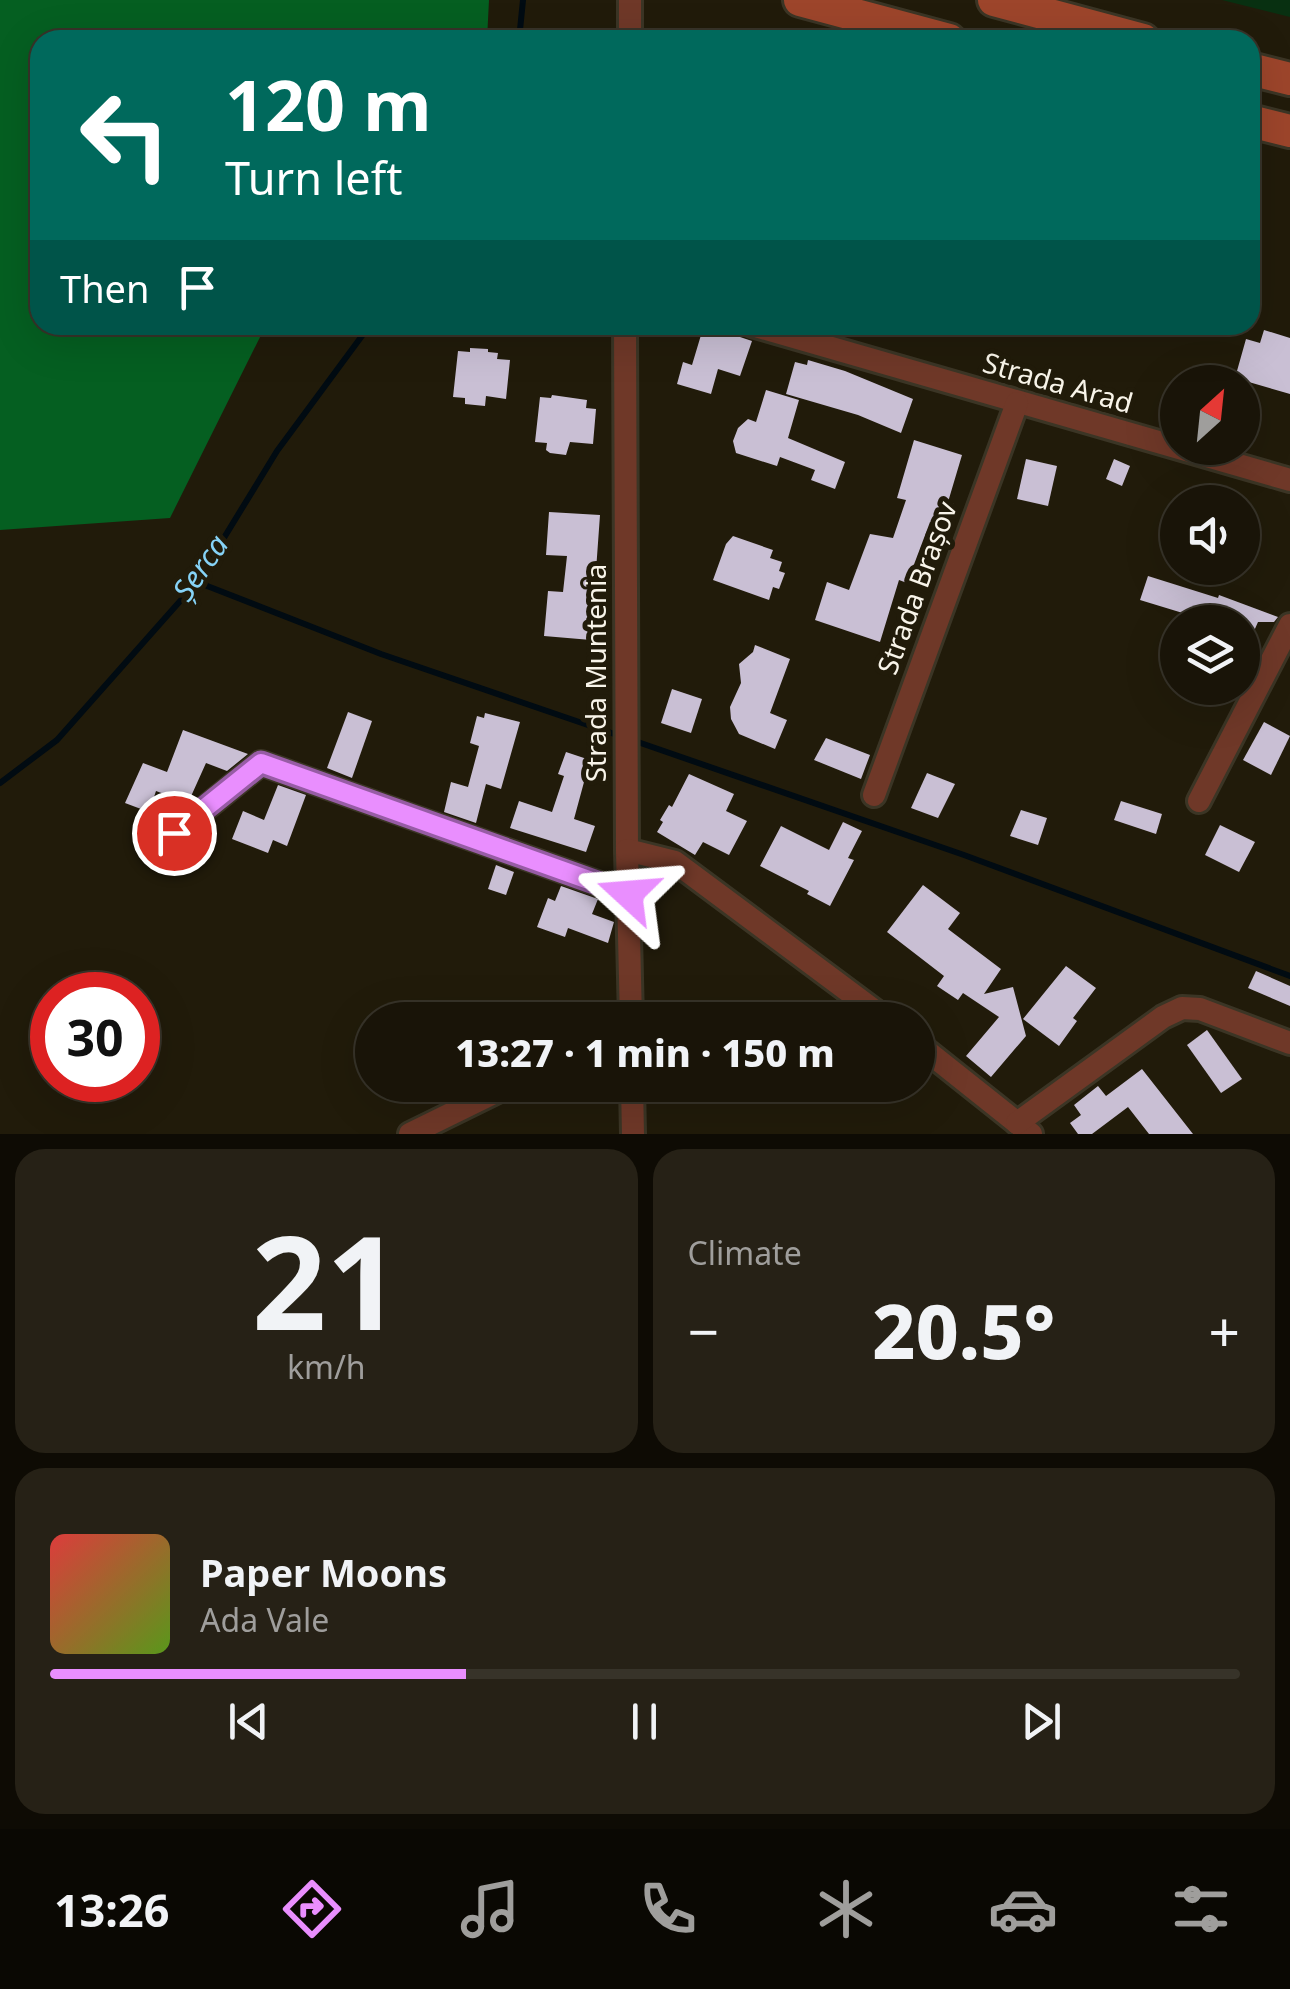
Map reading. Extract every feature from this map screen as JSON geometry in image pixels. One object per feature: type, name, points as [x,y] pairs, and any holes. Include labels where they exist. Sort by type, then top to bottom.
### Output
[{"type":"main road","points":[[800,0],[912,30]]},
{"type":"main road","points":[[994,0],[1106,30]]},
{"type":"main road","points":[[1260,72],[1290,80]]},
{"type":"main road","points":[[1260,123],[1290,131]]},
{"type":"street","points":[[630,0],[630,30]]},
{"type":"street","name":"Strada Muntenia","points":[[625,335],[631,1002]]},
{"type":"street","name":"Strada Arad","points":[[786,335],[1290,480]]},
{"type":"street","name":"Strada Brașov","points":[[874,795],[1017,403]]},
{"type":"street","points":[[1199,802],[1290,625]]},
{"type":"street","points":[[174,833],[261,763],[628,894]]},
{"type":"street","points":[[627,850],[675,862],[863,1002]]},
{"type":"street","points":[[935,1057],[1024,1128],[1164,1017],[1182,1008],[1284,1034]]},
{"type":"street","points":[[410,1134],[475,1102]]},
{"type":"street","points":[[632,1102],[633,1134]]},
{"type":"green space","points":[[0,0],[489,0],[488,30],[30,30],[30,335],[261,335],[170,518],[0,530]]},
{"type":"green space","points":[[1222,0],[1290,0],[1290,17]]},
{"type":"building","points":[[1264,330],[1290,338],[1290,394],[1260,385],[1260,365],[1239,365],[1246,339],[1260,343]]},
{"type":"building","points":[[701,335],[734,335],[752,341],[740,376],[718,369],[711,394],[677,384],[683,362],[692,365]]},
{"type":"building","points":[[470,348],[488,349],[498,353],[497,359],[510,360],[506,399],[486,396],[485,406],[465,404],[465,398],[453,397],[458,351],[470,352]]},
{"type":"building","points":[[808,360],[913,399],[901,433],[858,415],[786,394],[795,362],[807,365]]},
{"type":"building","points":[[766,390],[799,400],[788,438],[845,462],[835,489],[811,480],[815,470],[780,457],[777,466],[736,453],[733,441],[738,428],[748,419],[756,422]]},
{"type":"building","points":[[540,397],[587,400],[586,408],[596,409],[593,444],[570,442],[566,455],[550,453],[547,443],[535,442]]},
{"type":"building","points":[[914,440],[962,455],[948,502],[954,504],[948,523],[942,521],[941,526],[930,522],[907,583],[899,580],[880,642],[815,620],[827,582],[849,590],[870,534],[893,538],[906,500],[897,498]]},
{"type":"building","points":[[1026,459],[1057,466],[1048,506],[1017,499]]},
{"type":"building","points":[[1114,459],[1130,466],[1122,486],[1106,479]]},
{"type":"building","points":[[549,512],[600,515],[591,640],[544,636],[548,591],[563,592],[567,556],[546,555]]},
{"type":"building","points":[[733,536],[773,550],[770,558],[782,562],[779,571],[785,573],[779,589],[773,587],[769,600],[713,580],[726,544]]},
{"type":"building","points":[[1148,576],[1160,580],[1160,585],[1177,585],[1246,605],[1160,606],[1140,600]]},
{"type":"building","points":[[1260,610],[1278,617],[1274,622],[1260,622]]},
{"type":"building","points":[[755,645],[790,659],[770,713],[787,720],[775,749],[739,734],[731,719],[730,707],[741,683],[739,664]]},
{"type":"building","points":[[672,689],[702,699],[691,733],[661,723]]},
{"type":"building","points":[[348,712],[372,721],[352,778],[327,768]]},
{"type":"building","points":[[485,713],[520,722],[501,789],[486,784],[476,823],[444,812],[451,782],[468,787],[479,746],[470,743],[477,716],[484,718]]},
{"type":"building","points":[[1264,722],[1290,736],[1271,775],[1243,760]]},
{"type":"building","points":[[183,730],[248,754],[227,771],[206,763],[188,803],[156,791],[149,812],[125,803],[143,763],[167,772]]},
{"type":"building","points":[[826,738],[870,755],[861,779],[814,760]]},
{"type":"building","points":[[566,752],[590,760],[574,819],[595,826],[586,852],[510,828],[519,801],[552,812],[564,776],[558,774]]},
{"type":"building","points":[[927,773],[955,784],[938,818],[911,808]]},
{"type":"building","points":[[689,774],[734,794],[726,811],[747,821],[729,855],[703,842],[695,855],[657,832],[663,822],[660,820],[669,805],[672,807]]},
{"type":"building","points":[[278,785],[306,795],[287,846],[273,840],[268,853],[232,839],[243,811],[264,820]]},
{"type":"building","points":[[1121,801],[1162,814],[1156,834],[1114,820]]},
{"type":"building","points":[[1021,810],[1047,818],[1038,845],[1010,836]]},
{"type":"building","points":[[843,822],[862,831],[848,858],[854,860],[830,906],[760,866],[781,826],[829,850]]},
{"type":"building","points":[[1220,825],[1255,842],[1239,872],[1205,855]]},
{"type":"building","points":[[496,865],[514,872],[506,895],[488,889]]},
{"type":"building","points":[[923,885],[960,913],[948,929],[1001,969],[984,994],[1013,987],[1026,1036],[991,1077],[966,1056],[999,1017],[963,993],[958,1000],[937,986],[944,976],[887,932]]},
{"type":"building","points":[[561,886],[598,899],[592,914],[614,922],[608,943],[568,928],[565,937],[537,927],[548,898],[555,901]]},
{"type":"building","points":[[1066,966],[1096,988],[1073,1018],[1077,1021],[1059,1046],[1023,1019]]},
{"type":"building","points":[[1256,971],[1290,986],[1290,1006],[1248,988]]},
{"type":"building","points":[[1207,1030],[1242,1079],[1221,1093],[1187,1045]]},
{"type":"building","points":[[1142,1069],[1193,1134],[1149,1134],[1128,1107],[1092,1134],[1078,1134],[1070,1123],[1081,1115],[1074,1105],[1098,1086],[1106,1096]]},
{"type":"waterway","name":"Șerca","points":[[520,30],[523,0]]},
{"type":"waterway","name":"Șerca","points":[[0,783],[57,740],[197,582],[277,451],[363,335]]},
{"type":"waterway","points":[[197,582],[381,654],[620,736]]},
{"type":"waterway","points":[[632,740],[964,855],[1290,976]]},
{"type":"route","points":[[174,833],[261,763],[628,894]]}]
